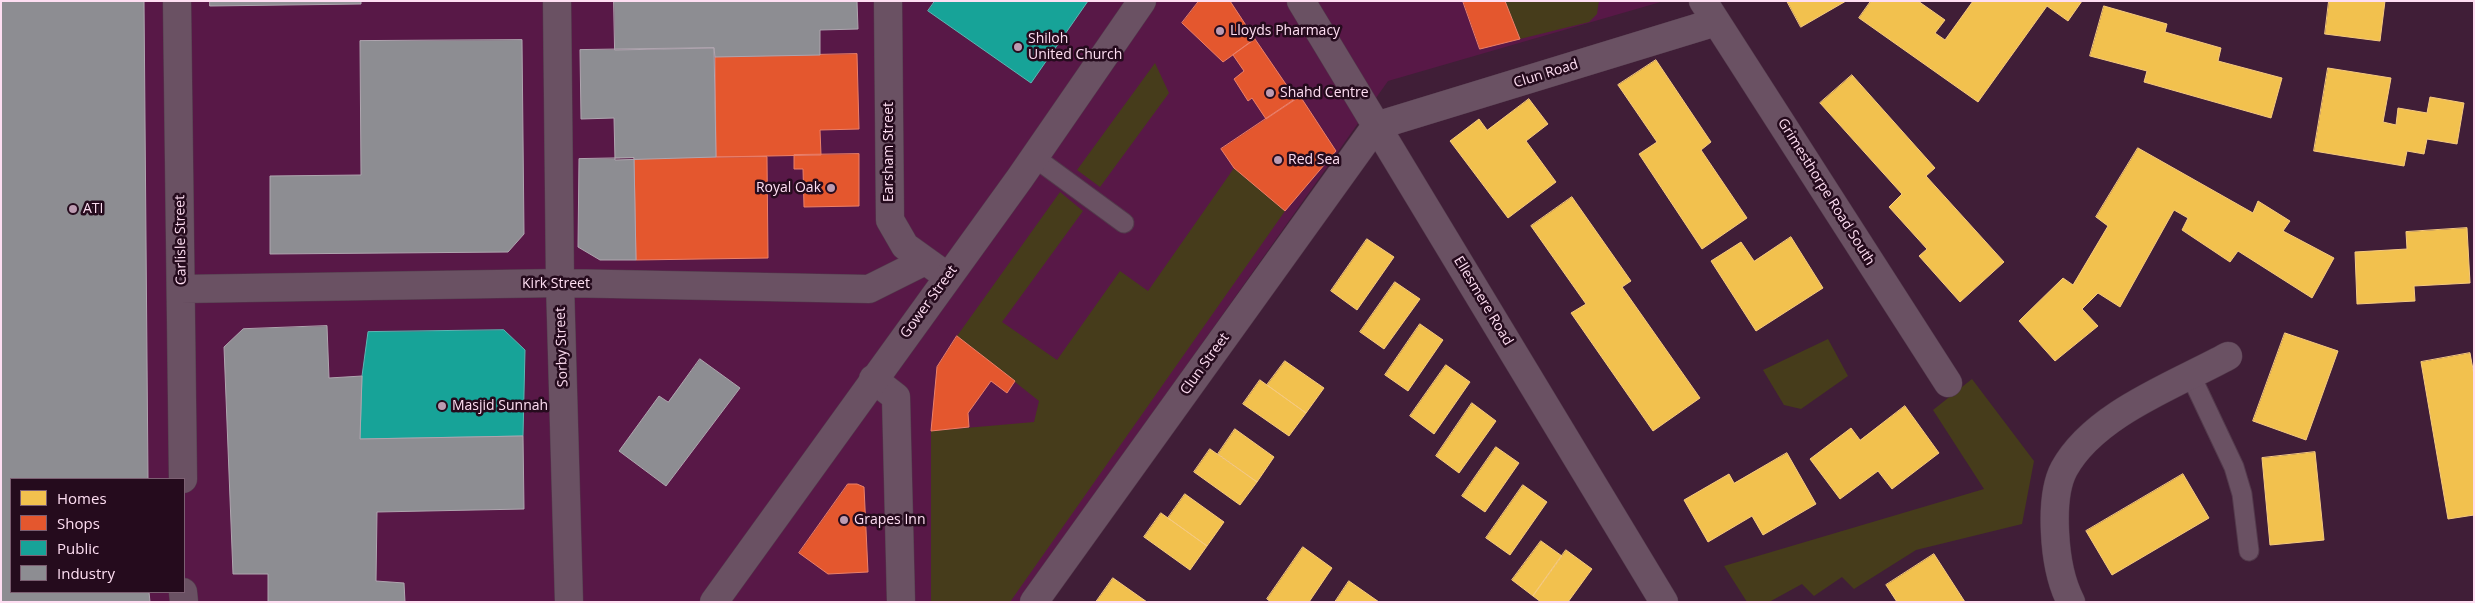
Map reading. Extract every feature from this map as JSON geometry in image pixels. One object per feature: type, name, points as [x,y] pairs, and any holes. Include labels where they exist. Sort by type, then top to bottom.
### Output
[{"type":"street","name":"Carlisle Street","points":[[177,1],[183,478]]},
{"type":"street","name":"Sorby Street","points":[[557,1],[560,283],[568,602]]},
{"type":"street","name":"Earsham Street","points":[[888,1],[890,220],[905,246],[948,276]]},
{"type":"street","name":"Gower Street","points":[[714,602],[1034,157],[1142,1]]},
{"type":"street","name":"Ellesmere Road","points":[[1301,1],[1660,600]]},
{"type":"street","name":"Clun Road","points":[[1376,126],[1710,11]]},
{"type":"street","name":"Grimesthorpe Road South","points":[[1710,11],[1948,383]]},
{"type":"street","name":"Clun Street","points":[[1034,602],[1376,126]]},
{"type":"street","name":"Kirk Street","points":[[181,289],[560,283],[870,289],[925,261]]},
{"type":"street","points":[[2071,602],[2056,553],[2054,511],[2064,470],[2082,443],[2116,415],[2228,356]]},
{"type":"street","points":[[873,379],[896,397],[902,602]]},
{"type":"lane","points":[[1034,157],[1124,223]]},
{"type":"lane","points":[[2191,376],[2234,467],[2242,494],[2248,551]]},
{"type":"shaded area","points":[[1,1],[1664,1],[1388,81],[1019,602],[1,602]]},
{"type":"shaded area","points":[[1505,1],[1599,1],[1597,14],[1589,22],[1520,39]]},
{"type":"shaded area","points":[[1155,63],[1169,93],[1100,187],[1077,170]]},
{"type":"shaded area","points":[[1234,168],[1285,211],[1010,602],[931,602],[931,431],[1034,422],[1039,401],[957,336],[1060,192],[1083,211],[1002,322],[1057,360],[1120,271],[1148,291]]},
{"type":"shaded area","points":[[1828,339],[1848,376],[1801,409],[1784,405],[1763,370]]},
{"type":"shaded area","points":[[1972,379],[2034,461],[2022,524],[1916,550],[1854,589],[1842,577],[1814,596],[1802,584],[1769,602],[1747,602],[1724,566],[1984,489],[1933,410]]},
{"type":"building: Homes","points":[[1787,1],[1846,1],[1801,27]]},
{"type":"building: Homes","points":[[1871,1],[1918,1],[1945,20],[1935,33],[1945,40],[1973,1],[2082,1],[2068,21],[2047,6],[1978,102],[1859,18]]},
{"type":"building: Homes","points":[[2329,1],[2385,1],[2380,41],[2325,34]]},
{"type":"building: Homes","points":[[2104,6],[2167,24],[2165,32],[2221,48],[2218,61],[2282,78],[2271,118],[2144,82],[2147,71],[2090,56]]},
{"type":"building: Homes","points":[[1656,60],[1711,142],[1701,150],[1747,218],[1702,249],[1639,154],[1657,142],[1618,85]]},
{"type":"building: Homes","points":[[2328,68],[2391,78],[2383,122],[2396,125],[2398,108],[2427,113],[2430,97],[2464,103],[2457,144],[2427,139],[2424,154],[2407,151],[2404,166],[2314,151]]},
{"type":"building: Homes","points":[[1852,75],[1935,168],[1926,176],[2004,262],[1960,302],[1919,256],[1927,249],[1889,207],[1902,194],[1820,103]]},
{"type":"building: Homes","points":[[1529,99],[1548,124],[1526,141],[1556,182],[1508,218],[1450,141],[1479,119],[1487,130]]},
{"type":"building: Homes","points":[[2138,148],[2253,213],[2258,201],[2290,221],[2283,231],[2334,258],[2312,298],[2238,251],[2230,262],[2182,230],[2188,218],[2174,210],[2120,307],[2098,293],[2082,309],[2098,326],[2055,361],[2019,321],[2063,278],[2073,285],[2108,226],[2096,217]]},
{"type":"building: Homes","points":[[1572,197],[1631,281],[1622,287],[1700,398],[1653,431],[1571,313],[1586,304],[1531,226]]},
{"type":"building: Homes","points":[[2467,228],[2470,283],[2414,286],[2415,301],[2357,304],[2355,252],[2407,249],[2406,232]]},
{"type":"building: Homes","points":[[1791,237],[1823,288],[1756,331],[1711,261],[1741,242],[1754,261]]},
{"type":"building: Homes","points":[[1367,239],[1394,257],[1357,310],[1331,291]]},
{"type":"building: Homes","points":[[1395,282],[1420,299],[1384,349],[1360,332]]},
{"type":"building: Homes","points":[[1420,324],[1443,340],[1408,391],[1385,375]]},
{"type":"building: Homes","points":[[2285,333],[2338,351],[2306,440],[2253,421]]},
{"type":"building: Homes","points":[[2470,353],[2474,375],[2474,515],[2448,519],[2421,362]]},
{"type":"building: Homes","points":[[1285,361],[1324,388],[1306,413],[1267,385]]},
{"type":"building: Homes","points":[[1446,365],[1470,382],[1434,434],[1410,416]]},
{"type":"building: Homes","points":[[1260,380],[1306,413],[1289,436],[1243,404]]},
{"type":"building: Homes","points":[[1472,403],[1496,421],[1459,473],[1436,456]]},
{"type":"building: Homes","points":[[1905,406],[1939,453],[1892,489],[1878,471],[1840,499],[1810,459],[1851,428],[1860,440]]},
{"type":"building: Homes","points":[[1235,429],[1274,457],[1257,482],[1218,454]]},
{"type":"building: Homes","points":[[1496,447],[1519,463],[1485,512],[1462,496]]},
{"type":"building: Homes","points":[[1210,449],[1257,482],[1240,505],[1194,472]]},
{"type":"building: Homes","points":[[2315,452],[2324,540],[2270,545],[2262,458]]},
{"type":"building: Homes","points":[[1787,453],[1816,504],[1763,535],[1752,516],[1708,542],[1684,500],[1729,474],[1734,483]]},
{"type":"building: Homes","points":[[2183,474],[2209,518],[2112,575],[2086,531]]},
{"type":"building: Homes","points":[[1523,485],[1547,502],[1510,555],[1486,538]]},
{"type":"building: Homes","points":[[1185,494],[1224,522],[1207,546],[1168,518]]},
{"type":"building: Homes","points":[[1161,513],[1207,546],[1190,570],[1144,537]]},
{"type":"building: Homes","points":[[1541,541],[1562,556],[1533,596],[1512,580]]},
{"type":"building: Homes","points":[[1303,547],[1332,568],[1309,602],[1271,602],[1267,599]]},
{"type":"building: Homes","points":[[1566,550],[1592,569],[1568,602],[1541,602],[1533,596]]},
{"type":"building: Homes","points":[[1934,554],[1965,602],[1897,602],[1886,585]]},
{"type":"building: Homes","points":[[1113,578],[1147,602],[1096,602]]},
{"type":"building: Homes","points":[[1349,581],[1379,602],[1335,602]]},
{"type":"building: Shops","name":"Lloyds Pharmacy","points":[[1199,1],[1230,1],[1255,39],[1223,62],[1182,23]]},
{"type":"building: Shops","points":[[1463,1],[1505,1],[1520,39],[1480,49]]},
{"type":"building: Shops","points":[[1255,39],[1296,99],[1266,119],[1252,98],[1248,101],[1234,79],[1244,71],[1233,55]]},
{"type":"building: Shops","points":[[857,54],[859,129],[820,130],[821,155],[716,157],[715,57]]},
{"type":"building: Shops","name":"Red Sea","points":[[1300,96],[1336,151],[1285,211],[1234,168],[1221,149]]},
{"type":"building: Shops","name":"Royal Oak","points":[[859,154],[859,206],[804,207],[803,169],[794,169],[794,155]]},
{"type":"building: Shops","points":[[767,157],[768,258],[636,260],[634,158]]},
{"type":"building: Shops","points":[[957,336],[1015,381],[1007,393],[991,381],[968,413],[969,427],[931,431],[937,367]]},
{"type":"building: Shops","name":"Grapes Inn","points":[[848,484],[857,484],[864,487],[868,572],[828,574],[799,553]]},
{"type":"building: Public","name":"Shiloh United Church","points":[[935,1],[1088,1],[1031,83],[928,11]]},
{"type":"building: Public","name":"Masjid Sunnah","points":[[504,330],[525,350],[523,436],[360,439],[362,376],[368,332]]},
{"type":"building: Industry","name":"ATI","points":[[1,1],[144,1],[148,478],[10,478],[10,593],[149,593],[150,602],[1,602]]},
{"type":"building: Industry","points":[[210,1],[361,1],[361,4],[210,6]]},
{"type":"building: Industry","points":[[614,1],[857,1],[858,29],[820,30],[820,55],[715,57],[714,48],[615,50]]},
{"type":"building: Industry","points":[[522,40],[524,234],[508,252],[270,254],[270,176],[361,175],[360,41]]},
{"type":"building: Industry","points":[[714,48],[716,157],[615,160],[614,118],[581,119],[580,50]]},
{"type":"building: Industry","points":[[634,158],[636,260],[600,260],[578,247],[579,159]]},
{"type":"building: Industry","points":[[327,326],[329,378],[362,376],[360,439],[523,436],[524,509],[377,512],[376,581],[404,583],[405,602],[268,602],[268,574],[233,574],[224,347],[243,329]]},
{"type":"building: Industry","points":[[700,359],[740,388],[666,486],[619,451],[659,396],[668,402]]},
{"type":"place","name":"Lloyds Pharmacy","points":[[1220,31]]},
{"type":"place","name":"Shiloh United Church","points":[[1018,47]]},
{"type":"place","name":"Shahd Centre","points":[[1270,93]]},
{"type":"place","name":"Red Sea","points":[[1278,160]]},
{"type":"place","name":"Royal Oak","points":[[831,188]]},
{"type":"place","name":"ATI","points":[[73,209]]},
{"type":"place","name":"Masjid Sunnah","points":[[442,406]]},
{"type":"place","name":"Grapes Inn","points":[[844,520]]}]
